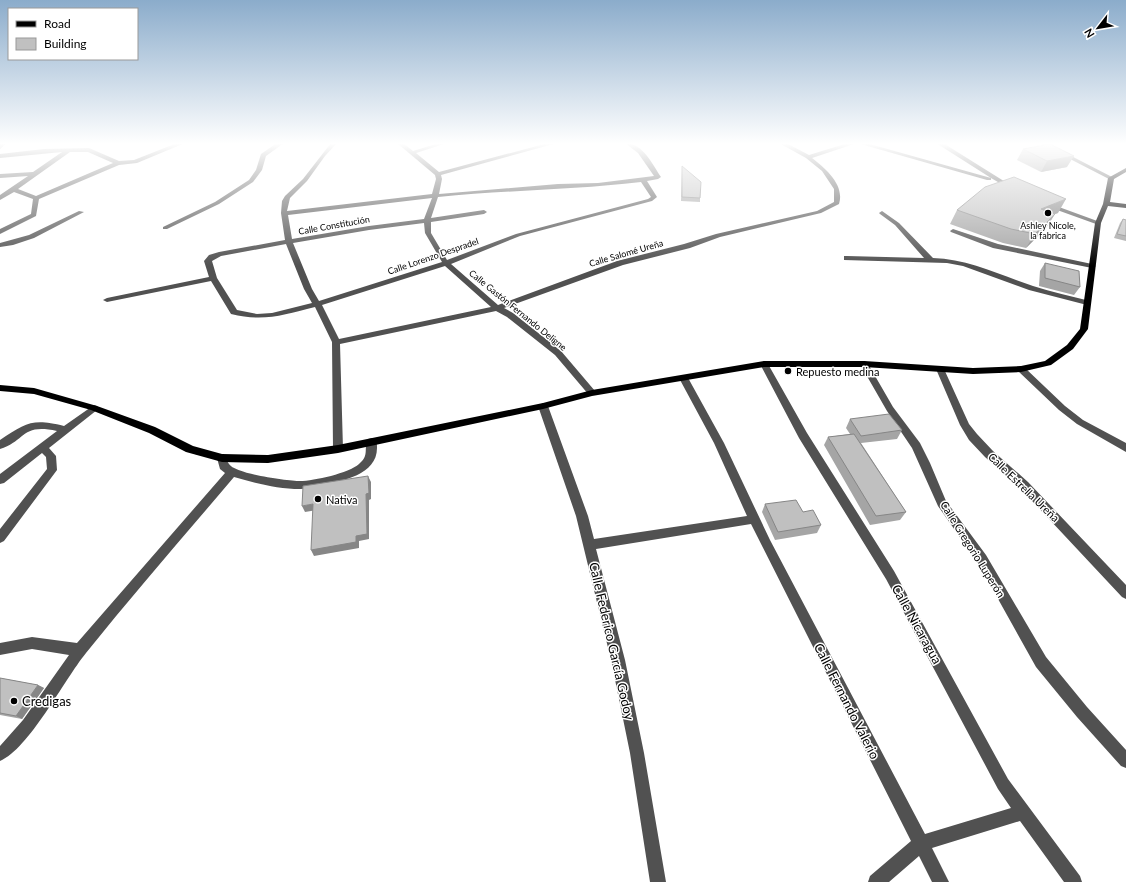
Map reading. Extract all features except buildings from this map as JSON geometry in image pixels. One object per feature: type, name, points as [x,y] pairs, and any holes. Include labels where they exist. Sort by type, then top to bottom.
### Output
[{"type":"main road","points":[[0,388],[34,391],[94,408],[152,430],[190,449],[222,458],[268,459],[338,449],[543,406],[592,393],[764,364],[864,364],[973,371],[1021,369],[1048,363],[1070,347],[1084,329],[1098,223],[1106,204],[1109,184]]},
{"type":"main road","points":[[1106,204],[1126,206]]},
{"type":"street","points":[[0,198],[22,184]]},
{"type":"street","points":[[14,190],[36,198],[68,184]]},
{"type":"street","points":[[166,228],[217,203],[248,184]]},
{"type":"street","points":[[301,184],[287,197],[285,201],[284,213],[290,242],[308,289],[336,342],[338,449]]},
{"type":"street","points":[[427,221],[439,184]]},
{"type":"street","points":[[284,213],[504,189],[606,184]]},
{"type":"street","name":"Calle Lorenzo Despradel","points":[[213,278],[234,312],[257,316],[272,315],[317,304],[446,263],[518,235],[650,200],[654,197],[653,193],[646,184]]},
{"type":"street","name":"Calle Salomé Ureña","points":[[336,342],[497,308],[620,263],[687,246],[718,235],[819,212],[837,203],[837,189],[834,184]]},
{"type":"street","points":[[1005,184],[1017,190]]},
{"type":"street","points":[[0,232],[34,215],[36,198]]},
{"type":"street","points":[[1043,202],[1098,223]]},
{"type":"street","points":[[0,245],[34,235],[81,212]]},
{"type":"street","name":"Calle Constitución","points":[[213,278],[208,261],[212,257],[219,254],[369,228],[484,212]]},
{"type":"street","points":[[882,213],[897,224],[931,261]]},
{"type":"street","name":"Calle Gastón Fernando Deligne","points":[[427,221],[428,233],[446,263],[497,308],[510,315],[558,353],[592,393]]},
{"type":"street","points":[[953,231],[996,246],[1092,266]]},
{"type":"street","points":[[847,258],[947,261],[965,264],[1032,288],[1088,303]]},
{"type":"street","points":[[107,300],[213,278]]},
{"type":"street","name":"Calle Nicaragua","points":[[764,364],[803,435],[890,575],[1003,784],[1074,882]]},
{"type":"street","name":"Calle Gregorio Luperón","points":[[864,364],[890,409],[916,446],[942,503],[982,559],[1041,662],[1082,712],[1126,761]]},
{"type":"street","name":"Calle Estrella Ureña","points":[[940,369],[965,425],[973,437],[988,454],[1024,485],[1126,593]]},
{"type":"street","points":[[1021,369],[1062,408],[1080,422],[1126,448]]},
{"type":"street","name":"Calle Fernando Valerio","points":[[684,378],[719,443],[766,543],[941,882]]},
{"type":"street","name":"Calle Federico García Godoy","points":[[543,406],[582,516],[618,660],[637,753],[658,882]]},
{"type":"street","points":[[0,480],[94,408]]},
{"type":"street","points":[[0,445],[33,425],[66,430]]},
{"type":"street","points":[[222,458],[224,466],[232,472],[255,479],[301,485],[344,477],[363,467],[372,456],[372,442]]},
{"type":"street","points":[[0,538],[52,470],[51,456],[43,447]]},
{"type":"street","points":[[0,754],[5,751],[28,725],[80,650],[232,472]]},
{"type":"street","points":[[590,545],[755,519]]},
{"type":"street","points":[[0,649],[32,643],[80,650]]},
{"type":"street","points":[[876,882],[921,843],[1023,812]]},
{"type":"place","name":"Ashley Nicole, la fabrica","points":[[1048,213]]},
{"type":"place","name":"Repuesto medina","points":[[788,371]]},
{"type":"place","name":"Nativa","points":[[318,499]]},
{"type":"place","name":"Credigas","points":[[14,701]]}]
